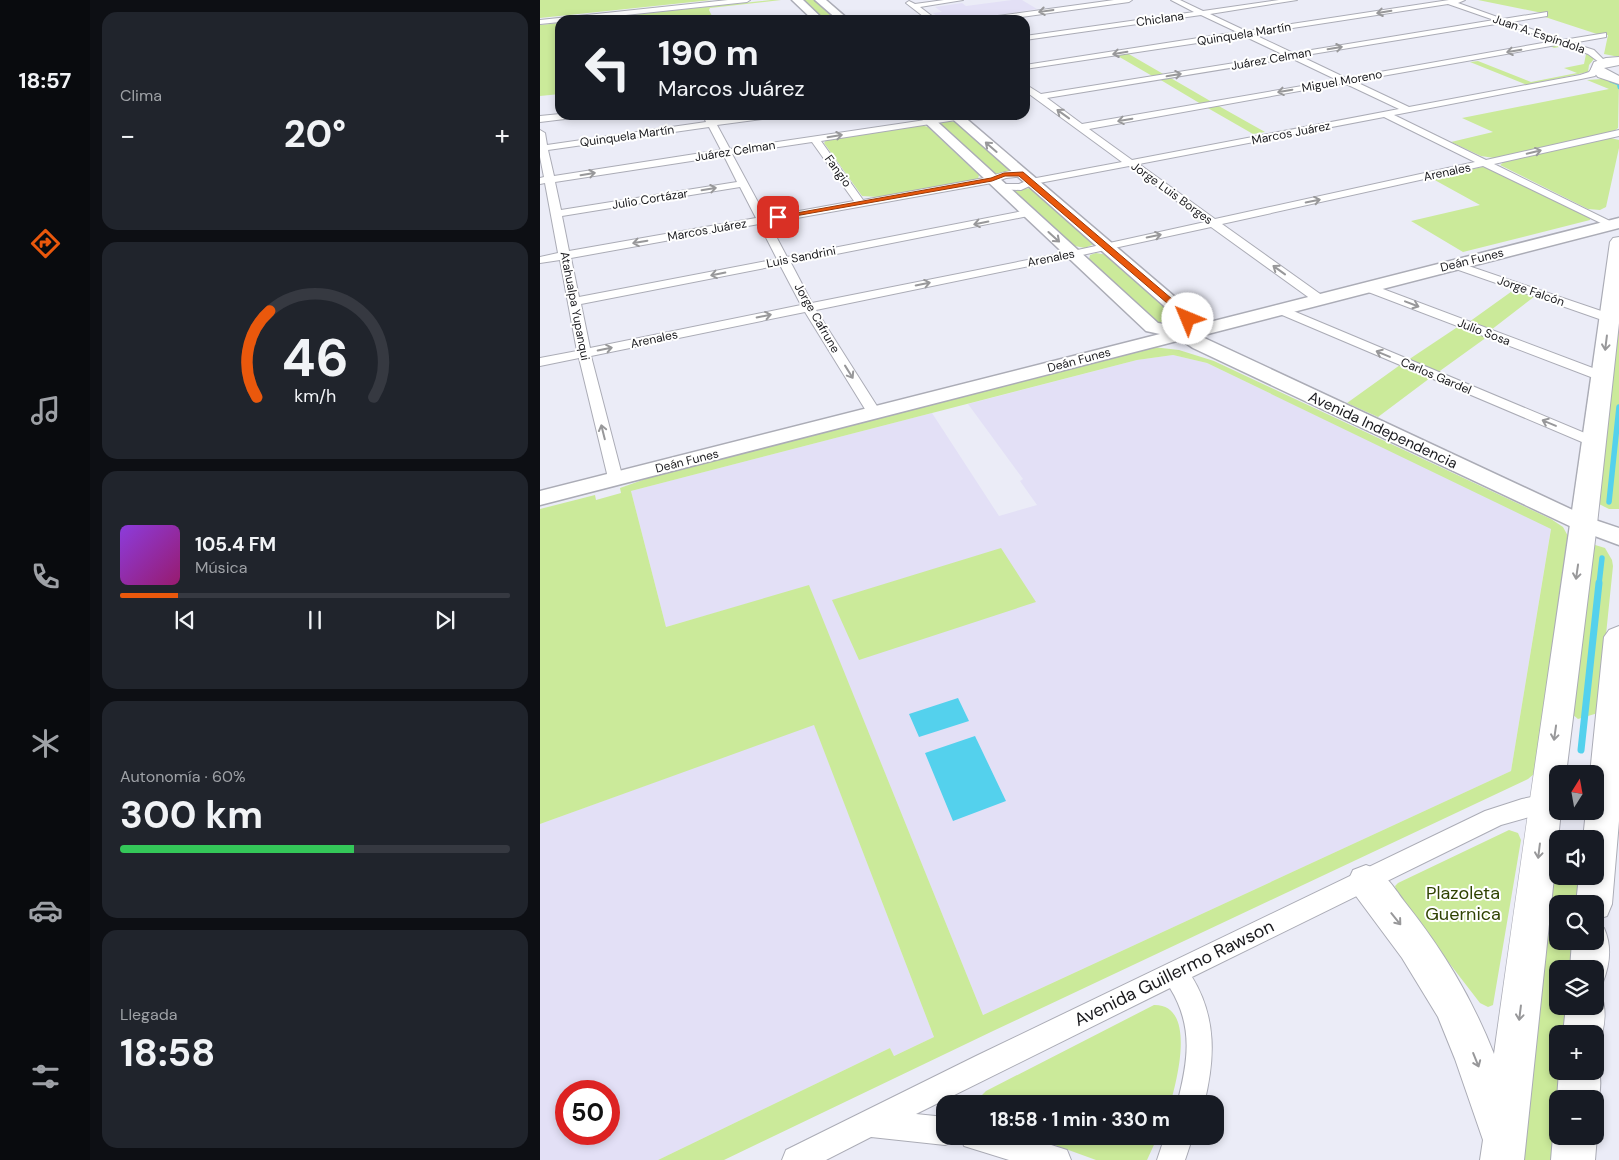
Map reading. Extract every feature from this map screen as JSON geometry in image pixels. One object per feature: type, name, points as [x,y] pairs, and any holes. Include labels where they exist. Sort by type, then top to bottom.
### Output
[{"type":"highway","points":[[1608,62],[1600,72],[1618,79]]},
{"type":"highway","points":[[1555,765],[1609,318],[1617,230]]},
{"type":"highway","points":[[1602,765],[1618,653]]},
{"type":"highway","points":[[1503,1151],[1549,817]]},
{"type":"highway","points":[[1594,895],[1598,820]]},
{"type":"highway","points":[[1366,881],[1408,934],[1443,988],[1477,1062],[1503,1151]]},
{"type":"main road","points":[[796,0],[813,15]]},
{"type":"main road","points":[[820,0],[838,15]]},
{"type":"main road","name":"Avenida Independencia","points":[[929,120],[1028,214],[1152,327],[1183,333],[1200,344],[1584,524],[1619,537]]},
{"type":"main road","points":[[960,120],[1188,319],[1183,333]]},
{"type":"main road","name":"Deán Funes","points":[[540,498],[1454,265],[1617,230]]},
{"type":"street","points":[[606,15],[747,0]]},
{"type":"street","points":[[905,0],[926,15]]},
{"type":"street","points":[[913,6],[960,0]]},
{"type":"street","points":[[1019,15],[1129,0]]},
{"type":"street","points":[[1174,0],[1408,110]]},
{"type":"street","name":"Chiclana","points":[[1030,37],[1294,0]]},
{"type":"street","name":"Quinquela Martín","points":[[1030,66],[1462,0]]},
{"type":"street","name":"Juan A. Espíndola","points":[[1447,1],[1594,53],[1608,62]]},
{"type":"street","name":"Juárez Celman","points":[[1040,97],[1544,14]]},
{"type":"street","points":[[540,22],[555,20]]},
{"type":"street","name":"Miguel Moreno","points":[[1082,128],[1603,35]]},
{"type":"street","name":"Marcos Juárez","points":[[540,260],[860,203],[997,183],[1021,187],[1026,178],[1131,163],[1581,77],[1592,74],[1608,62]]},
{"type":"street","name":"Marcos Juárez","points":[[1581,77],[1618,79]]},
{"type":"street","name":"Jorge Luis Borges","points":[[1030,90],[1319,299]]},
{"type":"street","points":[[1386,115],[1487,163],[1617,230]]},
{"type":"street","points":[[540,119],[555,117]]},
{"type":"street","name":"Quinquela Martín","points":[[544,148],[703,120]]},
{"type":"street","name":"Jorge Cafrune","points":[[710,120],[808,307],[874,414]]},
{"type":"street","name":"Juárez Celman","points":[[545,181],[814,139],[916,120]]},
{"type":"street","name":"Arenales","points":[[540,362],[1073,254],[1619,132]]},
{"type":"street","name":"Atahualpa Yupanqui","points":[[540,133],[544,148],[545,181],[557,214],[584,353],[615,479]]},
{"type":"street","name":"Fangio","points":[[814,139],[860,203]]},
{"type":"street","name":"Julio Cortázar","points":[[557,214],[742,184]]},
{"type":"street","name":"Luis Sandrini","points":[[574,302],[1028,214]]},
{"type":"street","name":"Jorge Falcón","points":[[1454,265],[1609,318]]},
{"type":"street","name":"Julio Sosa","points":[[1367,287],[1601,376]]},
{"type":"street","name":"Carlos Gardel","points":[[1278,309],[1594,442]]},
{"type":"street","name":"Avenida Guillermo Rawson","points":[[796,1160],[985,1065],[1494,818],[1522,808],[1549,802]]},
{"type":"street","points":[[1175,972],[1194,1006],[1200,1033],[1200,1056],[1192,1095]]},
{"type":"street","points":[[871,1123],[936,1130]]},
{"type":"street","points":[[1005,1145],[1057,1160]]},
{"type":"street","points":[[1171,1160],[1177,1145]]},
{"type":"shaded area","points":[[1022,0],[1037,9],[998,15],[936,15],[933,13],[942,12],[935,7],[962,3],[966,6]]},
{"type":"shaded area","points":[[1173,355],[1207,363],[1551,528],[1511,771],[983,1015],[809,586],[666,627],[631,491],[932,413],[999,516],[1037,505],[1020,481],[1023,479],[968,404],[1137,360]]},
{"type":"shaded area","points":[[814,724],[934,1037],[894,1056],[890,1048],[658,1160],[540,1160],[540,824]]},
{"type":"green space","points":[[540,0],[712,0],[555,15],[540,18]]},
{"type":"green space","points":[[781,0],[710,8],[712,15],[631,15]]},
{"type":"green space","points":[[803,0],[815,0],[832,15],[819,15]]},
{"type":"green space","points":[[1478,0],[1619,0],[1619,57],[1604,54],[1608,35],[1597,34],[1542,16],[1547,14]]},
{"type":"green space","points":[[555,24],[555,94],[540,96],[540,25]]},
{"type":"green space","points":[[1560,45],[1569,46],[1588,53],[1594,59],[1589,65],[1588,72],[1527,85],[1470,62],[1478,61],[1531,82],[1577,73],[1564,68],[1584,64],[1586,54],[1564,46],[1554,48],[1550,46]]},
{"type":"green space","points":[[1127,53],[1165,75],[1154,77],[1116,55]]},
{"type":"green space","points":[[1169,77],[1212,102],[1201,104],[1159,79]]},
{"type":"green space","points":[[1602,79],[1619,83],[1618,128],[1614,131],[1494,158],[1481,156],[1451,142],[1493,132],[1462,118],[1609,89],[1587,80]]},
{"type":"green space","points":[[1217,105],[1265,132],[1253,134],[1206,107]]},
{"type":"green space","points":[[949,121],[955,122],[1012,172],[995,175],[939,124]]},
{"type":"green space","points":[[921,125],[928,127],[979,175],[978,179],[878,197],[862,196],[824,143],[827,139]]},
{"type":"green space","points":[[1611,138],[1619,140],[1619,148],[1606,207],[1600,210],[1588,209],[1500,165],[1504,162]]},
{"type":"green space","points":[[1482,167],[1590,217],[1590,220],[1463,252],[1411,221],[1480,205],[1431,178]]},
{"type":"green space","points":[[1030,188],[1094,244],[1085,248],[1075,246],[1012,191]]},
{"type":"green space","points":[[1096,253],[1108,255],[1165,307],[1176,322],[1166,325],[1159,324],[1089,259],[1090,255]]},
{"type":"green space","points":[[1515,289],[1535,296],[1491,330],[1469,322]]},
{"type":"green space","points":[[1619,318],[1619,509],[1609,509],[1599,504]]},
{"type":"green space","points":[[1459,326],[1487,337],[1437,373],[1408,360]]},
{"type":"green space","points":[[1153,347],[1179,350],[1214,361],[1551,519],[1563,527],[1569,538],[1534,774],[1528,779],[724,1160],[658,1160],[890,1048],[894,1056],[934,1037],[814,725],[540,824],[540,509],[595,495],[596,500],[621,493],[620,488],[679,467]],"holes":[[[1173,355],[1207,363],[1551,529],[1511,771],[983,1015],[809,585],[666,627],[631,491],[1137,360]]]},
{"type":"green space","points":[[1400,365],[1430,378],[1378,417],[1347,403]]},
{"type":"green space","points":[[1592,544],[1605,548],[1612,560],[1613,566],[1598,713],[1578,719],[1572,714]]},
{"type":"green space","points":[[1001,548],[1036,602],[859,660],[832,600]]},
{"type":"green space","name":"Plazoleta Guernica","points":[[1509,830],[1518,833],[1521,840],[1493,1005],[1488,1007],[1480,1003],[1399,898],[1395,886]]},
{"type":"green space","points":[[1553,885],[1580,885],[1579,895],[1552,895]]},
{"type":"green space","points":[[1549,920],[1549,950],[1574,950],[1574,960],[1549,960],[1549,1015],[1569,1015],[1569,1025],[1549,1025],[1549,1080],[1563,1080],[1560,1090],[1549,1090],[1549,1145],[1557,1145],[1557,1160],[1522,1160]]},
{"type":"green space","points":[[1154,1005],[1167,1008],[1176,1017],[1180,1030],[1181,1046],[1172,1095],[982,1095],[986,1091]]},
{"type":"green space","points":[[1055,1145],[1154,1145],[1147,1160],[1096,1160]]},
{"type":"water","points":[[958,698],[969,721],[919,737],[909,714]]},
{"type":"water","points":[[975,736],[1006,801],[953,821],[925,753]]},
{"type":"waterway","points":[[1610,81],[1618,84],[1619,88]]},
{"type":"waterway","points":[[1609,502],[1619,407]]},
{"type":"waterway","points":[[1599,584],[1602,558]]},
{"type":"waterway","points":[[1581,750],[1599,583]]},
{"type":"route","points":[[778,217],[992,180],[1004,174],[1021,174],[1188,319]]}]
